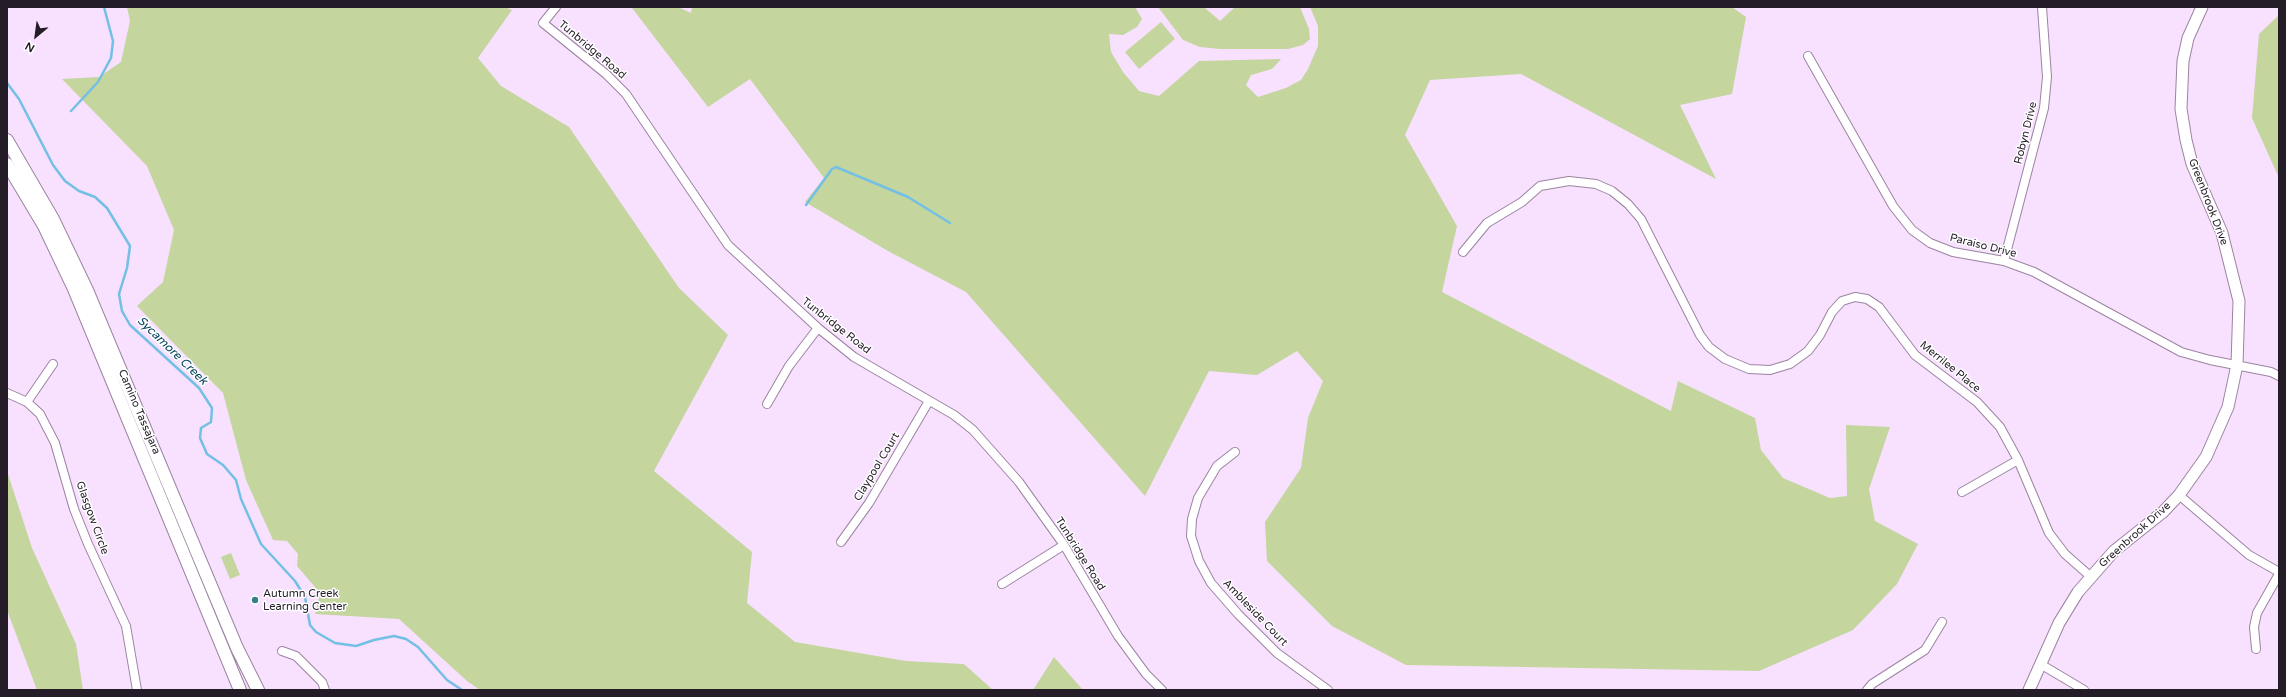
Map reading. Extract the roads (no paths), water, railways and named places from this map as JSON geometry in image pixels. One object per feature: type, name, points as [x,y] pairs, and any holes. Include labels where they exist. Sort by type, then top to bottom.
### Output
[{"type":"main road","name":"Camino Tassajara","points":[[7,140],[53,219],[87,290],[237,648],[258,690]]},
{"type":"main road","name":"Camino Tassajara","points":[[7,164],[44,226],[74,289],[240,690]]},
{"type":"street","name":"Tunbridge Road","points":[[556,7],[543,23],[606,74],[626,94],[728,245],[818,328],[854,357],[954,415],[973,430],[1019,482],[1064,545],[1118,636],[1146,674],[1162,690]]},
{"type":"street","name":"Robyn Drive","points":[[2004,261],[2044,108],[2047,77],[2042,7]]},
{"type":"street","name":"Greenbrook Drive","points":[[2030,690],[2059,623],[2090,576],[2114,551],[2163,512],[2179,495],[2206,457],[2218,433],[2228,407],[2237,365],[2240,319],[2234,277],[2222,233],[2192,164],[2181,109],[2183,61],[2188,38],[2202,7]]},
{"type":"street","name":"Paraiso Drive","points":[[1808,56],[1893,206],[1912,230],[1930,243],[1953,252],[2004,261],[2034,272],[2181,352],[2195,357],[2271,372],[2279,376]]},
{"type":"street","name":"Merrilee Place","points":[[1463,252],[1487,223],[1522,202],[1540,186],[1569,181],[1596,184],[1612,191],[1628,204],[1641,219],[1700,335],[1709,347],[1725,359],[1749,369],[1770,370],[1790,364],[1808,351],[1820,335],[1832,312],[1842,301],[1856,297],[1867,299],[1879,307],[1915,355],[1977,402],[2000,427],[2018,460],[2049,533],[2065,554],[2090,576]]},
{"type":"street","points":[[767,404],[789,366],[818,328]]},
{"type":"street","points":[[27,402],[53,364]]},
{"type":"street","name":"Glasgow Circle","points":[[7,393],[27,402],[40,414],[55,443],[74,509],[88,544],[122,613],[129,639],[137,690]]},
{"type":"street","name":"Claypool Court","points":[[841,542],[869,503],[929,401]]},
{"type":"street","name":"Ambleside Court","points":[[1235,452],[1217,466],[1198,498],[1192,519],[1192,536],[1198,561],[1211,583],[1243,620],[1277,653],[1328,690]]},
{"type":"street","points":[[1962,492],[2018,460]]},
{"type":"street","points":[[2179,495],[2249,555],[2279,573],[2257,613],[2254,627],[2256,649]]},
{"type":"street","points":[[1002,584],[1064,545]]},
{"type":"street","points":[[1868,690],[1872,684],[1925,650],[1942,622]]},
{"type":"street","points":[[282,651],[296,656],[322,682],[326,690]]},
{"type":"street","points":[[2042,665],[2084,690]]},
{"type":"waterway","points":[[71,111],[98,82],[111,58],[113,41],[104,7]]},
{"type":"waterway","name":"Sycamore Creek","points":[[7,83],[19,99],[53,165],[65,181],[79,191],[95,197],[107,208],[130,246],[127,268],[119,294],[122,311],[130,325],[199,388],[212,408],[211,422],[201,428],[200,438],[207,454],[223,465],[236,480],[241,499],[261,544],[295,581],[305,597],[310,625],[316,632],[335,643],[356,646],[374,640],[394,636],[406,639],[418,647],[447,680],[462,690]]},
{"type":"waterway","points":[[806,205],[832,169],[836,167],[908,197],[950,223]]},
{"type":"place","name":"Autumn Creek Learning Center","points":[[255,600]]}]
